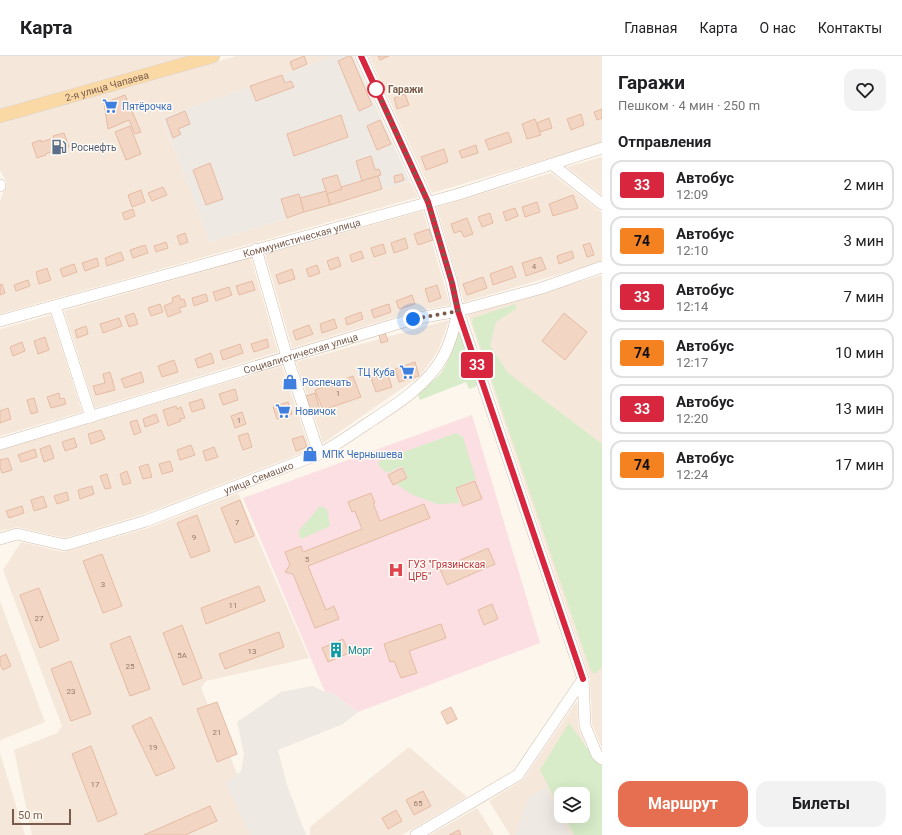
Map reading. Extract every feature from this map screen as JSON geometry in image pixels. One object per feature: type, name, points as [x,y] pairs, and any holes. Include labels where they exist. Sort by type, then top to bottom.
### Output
[{"type":"main road","name":"2-я улица Чапаева","points":[[0,116],[198,58],[213,56]]},
{"type":"street","points":[[361,56],[428,202],[452,283],[458,311],[583,679],[585,726],[597,754],[602,760]]},
{"type":"street","name":"Коммунистическая улица","points":[[0,321],[459,194],[602,148]]},
{"type":"street","points":[[553,164],[602,204]]},
{"type":"street","points":[[256,249],[287,357],[319,454]]},
{"type":"street","name":"Социалистическая улица","points":[[0,444],[413,319],[458,311],[542,288],[602,267]]},
{"type":"street","points":[[55,306],[91,417]]},
{"type":"street","name":"улица Семашко","points":[[0,538],[17,534],[65,545],[146,521],[319,454],[339,443],[393,406],[425,381],[444,355],[454,332],[458,311]]},
{"type":"street","points":[[416,835],[518,775],[583,679]]},
{"type":"shaded area","points":[[0,56],[188,56],[0,109]]},
{"type":"shaded area","points":[[237,56],[334,56],[162,118],[210,242],[410,181],[418,197],[0,314],[0,201],[7,183],[0,170],[0,123]]},
{"type":"shaded area","points":[[334,56],[353,56],[410,181],[210,242],[162,118]]},
{"type":"shaded area","points":[[369,56],[602,56],[602,143],[432,193]]},
{"type":"shaded area","points":[[602,157],[602,195],[567,167]]},
{"type":"shaded area","points":[[551,173],[602,213],[602,262],[464,302],[437,207]]},
{"type":"shaded area","points":[[423,211],[450,305],[412,312],[292,348],[265,254]]},
{"type":"shaded area","points":[[251,258],[278,352],[95,408],[64,311]]},
{"type":"shaded area","points":[[602,275],[602,748],[592,724],[590,678],[468,315]]},
{"type":"shaded area","points":[[51,315],[82,412],[0,436],[0,329]]},
{"type":"shaded area","points":[[449,320],[438,351],[420,376],[323,443],[296,362]]},
{"type":"shaded area","points":[[282,366],[310,450],[144,514],[65,538],[17,527],[0,531],[0,450]]},
{"type":"shaded area","name":"ГУЗ \"Грязинская ЦРБ\"","points":[[472,415],[540,643],[358,712],[333,693],[325,692],[243,498]]},
{"type":"shaded area","points":[[238,493],[309,658],[206,681],[201,688],[263,835],[32,835],[14,750],[57,733],[62,726],[3,570],[21,542],[63,552],[148,528]]},
{"type":"shaded area","points":[[0,601],[45,722],[1,740],[0,742]]},
{"type":"shaded area","points":[[312,686],[325,692],[333,693],[358,712],[343,724],[278,750],[287,785],[306,835],[250,835],[226,783],[241,771],[244,754],[237,722],[281,692]]},
{"type":"shaded area","points":[[577,701],[578,727],[591,759],[602,835],[510,835],[489,801],[523,780]]},
{"type":"shaded area","points":[[409,747],[467,797],[402,835],[310,835],[310,827]]},
{"type":"shaded area","points":[[0,753],[25,835],[0,835]]},
{"type":"shaded area","points":[[546,787],[554,803],[554,823],[564,823],[570,835],[515,835],[529,796]]},
{"type":"shaded area","points":[[477,808],[494,835],[430,835]]},
{"type":"green space","points":[[515,304],[516,309],[496,322],[490,345],[508,373],[602,444],[602,667],[596,673],[591,671],[472,322],[473,318]]},
{"type":"green space","points":[[459,329],[478,384],[469,389],[466,382],[420,400],[418,395],[420,392],[439,376],[444,368]]},
{"type":"green space","points":[[456,433],[463,437],[476,479],[455,488],[460,503],[437,504],[413,495],[396,484],[408,478],[402,466],[388,473],[378,464],[379,461]]},
{"type":"green space","points":[[320,506],[327,509],[330,526],[301,539],[298,532]]},
{"type":"green space","points":[[569,723],[595,759],[602,766],[602,835],[574,835],[568,823],[590,823],[590,787],[554,787],[554,797],[540,770]]},
{"type":"building","points":[[304,56],[307,64],[293,70],[290,62]]},
{"type":"building","points":[[351,56],[372,105],[359,111],[338,61]]},
{"type":"building","points":[[378,56],[389,56],[380,60]]},
{"type":"building","points":[[282,75],[285,83],[291,81],[294,87],[256,101],[250,86]]},
{"type":"building","points":[[405,94],[409,105],[397,109],[394,98]]},
{"type":"building","points":[[125,95],[141,132],[135,134],[129,120],[108,129],[104,103]]},
{"type":"building","points":[[602,109],[602,118],[597,120],[594,112]]},
{"type":"building","points":[[185,111],[190,124],[178,129],[181,134],[173,138],[166,119]]},
{"type":"building","points":[[581,114],[584,125],[571,130],[567,119]]},
{"type":"building","points":[[341,115],[348,137],[294,156],[287,134]]},
{"type":"building","points":[[549,118],[552,128],[540,132],[537,123]]},
{"type":"building","points":[[535,119],[541,135],[527,139],[522,124]]},
{"type":"building","points":[[380,120],[391,144],[377,150],[367,126]]},
{"type":"building","points":[[130,126],[141,154],[126,160],[115,132]]},
{"type":"building","points":[[508,132],[512,142],[489,150],[485,140]]},
{"type":"building","points":[[64,133],[69,147],[58,151],[53,136]]},
{"type":"building","points":[[54,138],[58,150],[37,158],[32,143]]},
{"type":"building","points":[[476,145],[478,153],[462,158],[459,151]]},
{"type":"building","points":[[444,149],[448,162],[426,170],[421,157]]},
{"type":"building","points":[[371,156],[375,170],[379,169],[381,175],[362,181],[356,161]]},
{"type":"building","points":[[210,163],[223,199],[206,205],[193,170]]},
{"type":"building","points":[[402,174],[404,180],[395,183],[394,176]]},
{"type":"building","points":[[337,175],[342,189],[327,194],[322,179]]},
{"type":"building","points":[[378,176],[382,189],[330,205],[327,194],[342,189],[341,187]]},
{"type":"building","points":[[163,187],[167,195],[152,201],[148,193]]},
{"type":"building","points":[[141,190],[145,202],[132,207],[128,195]]},
{"type":"building","points":[[326,191],[330,205],[304,212],[300,198]]},
{"type":"building","points":[[299,194],[304,212],[287,218],[281,199]]},
{"type":"building","points":[[573,195],[578,208],[553,216],[549,204]]},
{"type":"building","points":[[537,202],[540,212],[525,217],[522,207]]},
{"type":"building","points":[[515,208],[518,216],[506,221],[503,212]]},
{"type":"building","points":[[133,209],[135,216],[125,220],[122,213]]},
{"type":"building","points":[[490,213],[493,223],[482,227],[478,217]]},
{"type":"building","points":[[467,218],[473,234],[464,237],[461,231],[454,233],[451,224]]},
{"type":"building","points":[[429,229],[433,240],[418,245],[414,234]]},
{"type":"building","points":[[185,233],[188,242],[180,245],[177,236]]},
{"type":"building","points":[[405,238],[408,248],[394,253],[391,243]]},
{"type":"building","points":[[166,242],[168,248],[156,252],[154,246]]},
{"type":"building","points":[[590,243],[594,255],[587,257],[583,245]]},
{"type":"building","points":[[383,244],[386,253],[374,257],[371,248]]},
{"type":"building","points":[[145,245],[148,253],[133,258],[130,250]]},
{"type":"building","points":[[361,251],[364,258],[352,262],[350,255]]},
{"type":"building","points":[[572,251],[574,258],[559,264],[557,256]]},
{"type":"building","points":[[121,252],[124,260],[107,266],[105,258]]},
{"type":"building","points":[[338,257],[341,266],[330,270],[327,261]]},
{"type":"building","points":[[541,257],[546,269],[526,276],[522,263]]},
{"type":"building","points":[[97,258],[99,266],[85,271],[82,263]]},
{"type":"building","points":[[74,264],[77,272],[63,277],[60,269]]},
{"type":"building","points":[[317,265],[320,273],[309,277],[306,269]]},
{"type":"building","points":[[512,266],[516,277],[493,285],[490,274]]},
{"type":"building","points":[[47,268],[51,280],[39,284],[36,272]]},
{"type":"building","points":[[292,269],[295,279],[279,284],[276,275]]},
{"type":"building","points":[[483,277],[487,288],[467,295],[463,284]]},
{"type":"building","points":[[28,280],[30,286],[16,291],[14,285]]},
{"type":"building","points":[[252,281],[255,290],[239,295],[236,286]]},
{"type":"building","points":[[2,284],[5,293],[0,295],[0,285]]},
{"type":"building","points":[[437,285],[441,298],[429,302],[425,289]]},
{"type":"building","points":[[229,287],[232,295],[216,301],[213,292]]},
{"type":"building","points":[[206,294],[208,301],[194,306],[192,298]]},
{"type":"building","points":[[179,295],[181,300],[184,299],[186,306],[179,308],[181,312],[168,317],[164,306],[173,302],[172,298]]},
{"type":"building","points":[[412,295],[415,304],[399,309],[396,301]]},
{"type":"building","points":[[160,304],[163,312],[151,316],[148,308]]},
{"type":"building","points":[[389,304],[391,312],[374,318],[371,310]]},
{"type":"building","points":[[361,312],[363,319],[347,325],[345,318]]},
{"type":"building","points":[[134,313],[138,324],[129,327],[125,316]]},
{"type":"building","points":[[564,313],[587,332],[565,360],[542,341]]},
{"type":"building","points":[[119,318],[122,326],[103,333],[100,324]]},
{"type":"building","points":[[334,319],[337,328],[322,333],[320,324]]},
{"type":"building","points":[[309,325],[313,334],[296,340],[293,331]]},
{"type":"building","points":[[86,326],[88,334],[77,338],[75,330]]},
{"type":"building","points":[[385,333],[388,341],[381,343],[379,335]]},
{"type":"building","points":[[45,337],[49,350],[38,354],[34,341]]},
{"type":"building","points":[[267,339],[269,347],[254,352],[251,344]]},
{"type":"building","points":[[22,342],[25,351],[13,356],[10,347]]},
{"type":"building","points":[[240,344],[243,353],[223,360],[220,351]]},
{"type":"building","points":[[211,353],[214,363],[198,368],[195,359]]},
{"type":"building","points":[[174,360],[178,372],[162,377],[158,366]]},
{"type":"building","name":"ТЦ Куба","points":[[415,362],[419,376],[399,382],[395,369]]},
{"type":"building","points":[[110,372],[115,390],[96,395],[93,386],[105,383],[103,374]]},
{"type":"building","points":[[141,372],[144,382],[125,388],[121,379]]},
{"type":"building","points":[[387,373],[392,387],[376,392],[371,378]]},
{"type":"building","points":[[353,376],[361,397],[323,410],[315,390]]},
{"type":"building","points":[[235,389],[238,400],[223,405],[219,394]]},
{"type":"building","points":[[59,393],[60,399],[64,398],[66,404],[51,408],[47,397]]},
{"type":"building","points":[[315,393],[320,410],[312,413],[306,396]]},
{"type":"building","points":[[34,398],[38,412],[31,414],[27,400]]},
{"type":"building","points":[[202,399],[205,408],[192,412],[189,403]]},
{"type":"building","points":[[288,402],[292,414],[277,419],[273,407]]},
{"type":"building","points":[[176,406],[177,409],[181,407],[185,418],[180,419],[181,421],[168,426],[163,410]]},
{"type":"building","points":[[8,408],[11,419],[0,423],[0,411]]},
{"type":"building","points":[[242,412],[246,424],[235,428],[231,416]]},
{"type":"building","points":[[156,414],[159,422],[145,427],[143,419]]},
{"type":"building","points":[[137,420],[141,432],[134,435],[130,422]]},
{"type":"building","points":[[101,430],[105,439],[91,444],[88,434]]},
{"type":"building","points":[[248,433],[252,447],[243,450],[238,436]]},
{"type":"building","points":[[303,436],[307,447],[296,451],[292,439]]},
{"type":"building","points":[[74,438],[77,447],[65,451],[62,442]]},
{"type":"building","points":[[50,445],[54,458],[44,462],[40,449]]},
{"type":"building","points":[[191,445],[195,455],[180,460],[177,450]]},
{"type":"building","points":[[214,447],[218,457],[206,461],[203,451]]},
{"type":"building","points":[[35,449],[37,457],[21,462],[18,455]]},
{"type":"building","points":[[8,458],[12,470],[2,473],[0,460]]},
{"type":"building","points":[[170,461],[173,471],[162,474],[159,464]]},
{"type":"building","points":[[148,464],[152,477],[143,479],[139,467]]},
{"type":"building","points":[[402,468],[407,478],[393,485],[388,475]]},
{"type":"building","points":[[127,471],[131,483],[123,485],[120,474]]},
{"type":"building","points":[[107,474],[111,488],[105,489],[100,476]]},
{"type":"building","points":[[475,481],[482,499],[463,506],[456,488]]},
{"type":"building","points":[[92,486],[94,494],[80,499],[78,490]]},
{"type":"building","points":[[67,492],[69,500],[57,504],[54,496]]},
{"type":"building","points":[[371,493],[380,521],[424,504],[430,518],[308,566],[326,610],[334,606],[339,619],[315,628],[293,574],[285,572],[290,565],[285,552],[301,546],[303,552],[362,529],[355,511],[352,512],[348,502]]},
{"type":"building","points":[[43,496],[47,507],[34,511],[31,500]]},
{"type":"building","points":[[240,500],[254,536],[235,543],[221,508]]},
{"type":"building","points":[[22,506],[24,513],[9,518],[6,511]]},
{"type":"building","points":[[197,515],[210,551],[191,558],[177,523]]},
{"type":"building","points":[[488,548],[495,564],[447,585],[440,569]]},
{"type":"building","points":[[102,554],[122,606],[103,613],[83,561]]},
{"type":"building","points":[[259,586],[265,601],[206,624],[201,608]]},
{"type":"building","points":[[39,588],[59,640],[40,648],[20,595]]},
{"type":"building","points":[[492,604],[498,619],[484,625],[478,610]]},
{"type":"building","points":[[441,624],[446,638],[409,651],[417,673],[401,678],[394,661],[390,662],[384,644]]},
{"type":"building","points":[[182,625],[202,678],[183,685],[163,633]]},
{"type":"building","points":[[279,632],[284,647],[225,669],[219,654]]},
{"type":"building","points":[[130,636],[150,689],[130,696],[110,644]]},
{"type":"building","name":"Морг","points":[[343,639],[349,653],[328,662],[322,648]]},
{"type":"building","points":[[6,654],[11,666],[3,670],[0,664],[0,657]]},
{"type":"building","points":[[71,661],[91,714],[71,721],[51,669]]},
{"type":"building","points":[[217,702],[237,754],[217,762],[197,709]]},
{"type":"building","points":[[451,707],[457,719],[447,724],[441,712]]},
{"type":"building","points":[[151,717],[175,768],[156,776],[132,726]]},
{"type":"building","points":[[91,746],[117,814],[98,822],[72,754]]},
{"type":"building","points":[[423,791],[431,806],[414,815],[406,800]]},
{"type":"building","points":[[210,806],[217,821],[185,835],[144,835]]},
{"type":"building","points":[[396,810],[402,821],[388,829],[382,818]]},
{"type":"building","points":[[459,830],[461,835],[449,835]]},
{"type":"bus line","name":"33","points":[[361,56],[428,202],[452,283],[458,311],[583,679]]},
{"type":"place","name":"Гаражи","points":[[376,89]]},
{"type":"place","name":"Пятёрочка","points":[[110,106]]},
{"type":"place","name":"Роснефть","points":[[59,147]]},
{"type":"place","name":"ТЦ Куба","points":[[407,372]]},
{"type":"place","name":"Роспечать","points":[[290,382]]},
{"type":"place","name":"Новичок","points":[[283,411]]},
{"type":"place","name":"МПК Чернышева","points":[[310,454]]},
{"type":"place","name":"ГУЗ \"Грязинская ЦРБ\"","points":[[396,570]]},
{"type":"place","name":"Морг","points":[[336,650]]},
{"type":"route","points":[[376,89],[373,82],[428,202],[452,283],[458,311],[413,319]]}]
